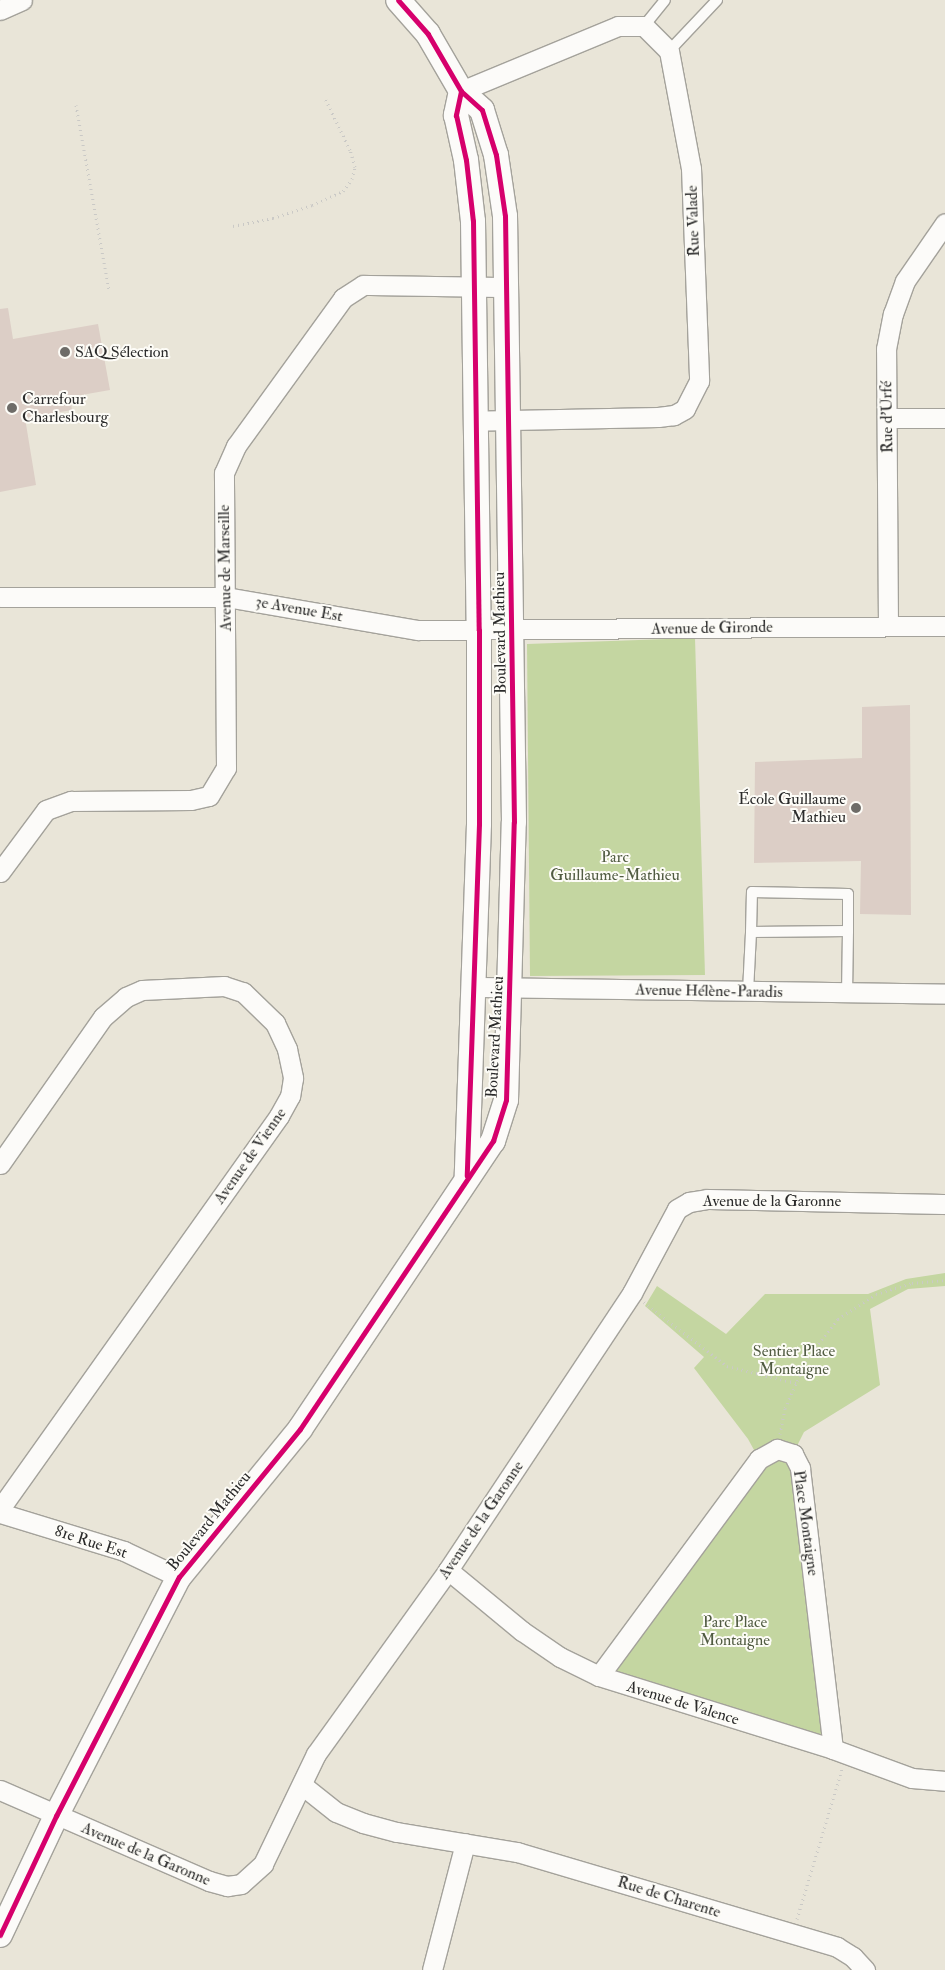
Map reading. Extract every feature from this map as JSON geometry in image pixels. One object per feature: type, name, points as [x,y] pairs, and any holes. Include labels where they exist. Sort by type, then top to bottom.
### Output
[{"type":"street","points":[[0,10],[22,0]]},
{"type":"street","name":"Boulevard Mathieu","points":[[0,1935],[56,1816],[179,1577],[300,1429],[493,1140],[506,1100],[514,822],[513,631],[505,216],[496,156],[482,110],[461,91],[428,34],[398,0]]},
{"type":"street","points":[[461,91],[618,26],[644,26],[669,51]]},
{"type":"street","name":"Rue Valade","points":[[474,421],[674,415],[685,409],[693,398],[699,381],[691,168],[669,51]]},
{"type":"street","name":"Boulevard Mathieu","points":[[461,91],[456,114],[466,160],[473,220],[471,288],[478,630],[479,824],[472,987],[468,1176]]},
{"type":"street","name":"Rue d'Urfé","points":[[888,626],[888,418],[886,349],[893,314],[905,281],[945,223]]},
{"type":"street","name":"Avenue de Marseille","points":[[0,872],[46,810],[70,801],[190,800],[209,796],[226,768],[224,473],[236,446],[343,298],[364,285],[506,287]]},
{"type":"street","points":[[888,418],[945,418]]},
{"type":"street","name":"3e Avenue Est","points":[[0,597],[226,596],[418,630],[478,630]]},
{"type":"street","name":"Avenue de Gironde","points":[[478,630],[945,626]]},
{"type":"street","name":"Avenue de Vienne","points":[[0,1509],[279,1116],[290,1096],[293,1078],[287,1049],[275,1023],[243,992],[224,986],[142,990],[126,997],[103,1017],[3,1151]]},
{"type":"street","name":"Avenue Hélène-Paradis","points":[[472,987],[945,994]]},
{"type":"street","name":"Avenue de la Garonne","points":[[0,1790],[56,1816],[227,1886],[241,1884],[263,1864],[316,1754],[448,1570],[632,1293],[665,1227],[677,1209],[689,1202],[707,1198],[945,1204]]},
{"type":"street","points":[[599,1676],[760,1459],[777,1449]]},
{"type":"street","name":"Place Montaigne","points":[[777,1449],[793,1454],[800,1468],[840,1752]]},
{"type":"street","name":"81e Rue Est","points":[[0,1513],[124,1551],[179,1577]]},
{"type":"street","name":"Avenue de Valence","points":[[448,1570],[522,1631],[560,1657],[599,1676],[840,1752],[912,1778],[945,1781]]},
{"type":"street","name":"Rue de Charente","points":[[302,1786],[336,1812],[363,1823],[518,1852],[837,1947],[854,1957],[864,1970]]},
{"type":"street","points":[[432,1970],[466,1843]]},
{"type":"lane","points":[[669,51],[717,0]]},
{"type":"lane","points":[[644,26],[662,2]]},
{"type":"lane","points":[[748,992],[752,892],[848,894],[848,993]]},
{"type":"lane","points":[[751,932],[848,931]]},
{"type":"path","points":[[234,226],[273,218],[312,205],[343,191],[352,179],[355,167],[350,150],[325,98]]},
{"type":"path","points":[[76,104],[109,291]]},
{"type":"path","points":[[777,1449],[785,1408],[809,1355],[838,1319],[876,1294],[912,1283],[945,1280]]},
{"type":"path","points":[[632,1293],[727,1366],[796,1383]]},
{"type":"path","points":[[792,1934],[840,1752]]},
{"type":"green space","name":"Parc Guillaume-Mathieu","points":[[695,638],[705,975],[530,976],[527,644]]},
{"type":"green space","name":"Parc Place Montaigne","points":[[945,1273],[945,1286],[908,1289],[870,1309],[880,1385],[804,1432],[793,1454],[833,1749],[599,1676],[759,1459],[748,1439],[694,1368],[704,1357],[645,1306],[657,1286],[726,1334],[765,1294],[868,1294],[906,1279]]},
{"type":"building","points":[[8,308],[13,339],[98,324],[110,390],[70,397],[72,410],[25,418],[36,485],[0,492],[0,309]]},
{"type":"building","points":[[910,705],[911,915],[860,914],[861,861],[754,863],[755,762],[862,758],[862,707]]},
{"type":"cycle path","points":[[0,1935],[56,1816],[179,1577],[300,1429],[493,1141],[506,1100],[514,822],[505,216],[496,155],[482,110],[461,91],[428,34],[398,0]]},
{"type":"cycle path","points":[[461,91],[456,115],[466,160],[473,221],[479,630],[479,824],[467,1176]]},
{"type":"place","name":"SAQ Sélection","points":[[65,352]]},
{"type":"place","name":"Carrefour Charlesbourg","points":[[12,408]]},
{"type":"place","name":"École Guillaume Mathieu","points":[[856,808]]},
{"type":"park label","name":"Sentier Place Montaigne","points":[[794,1360]]}]
